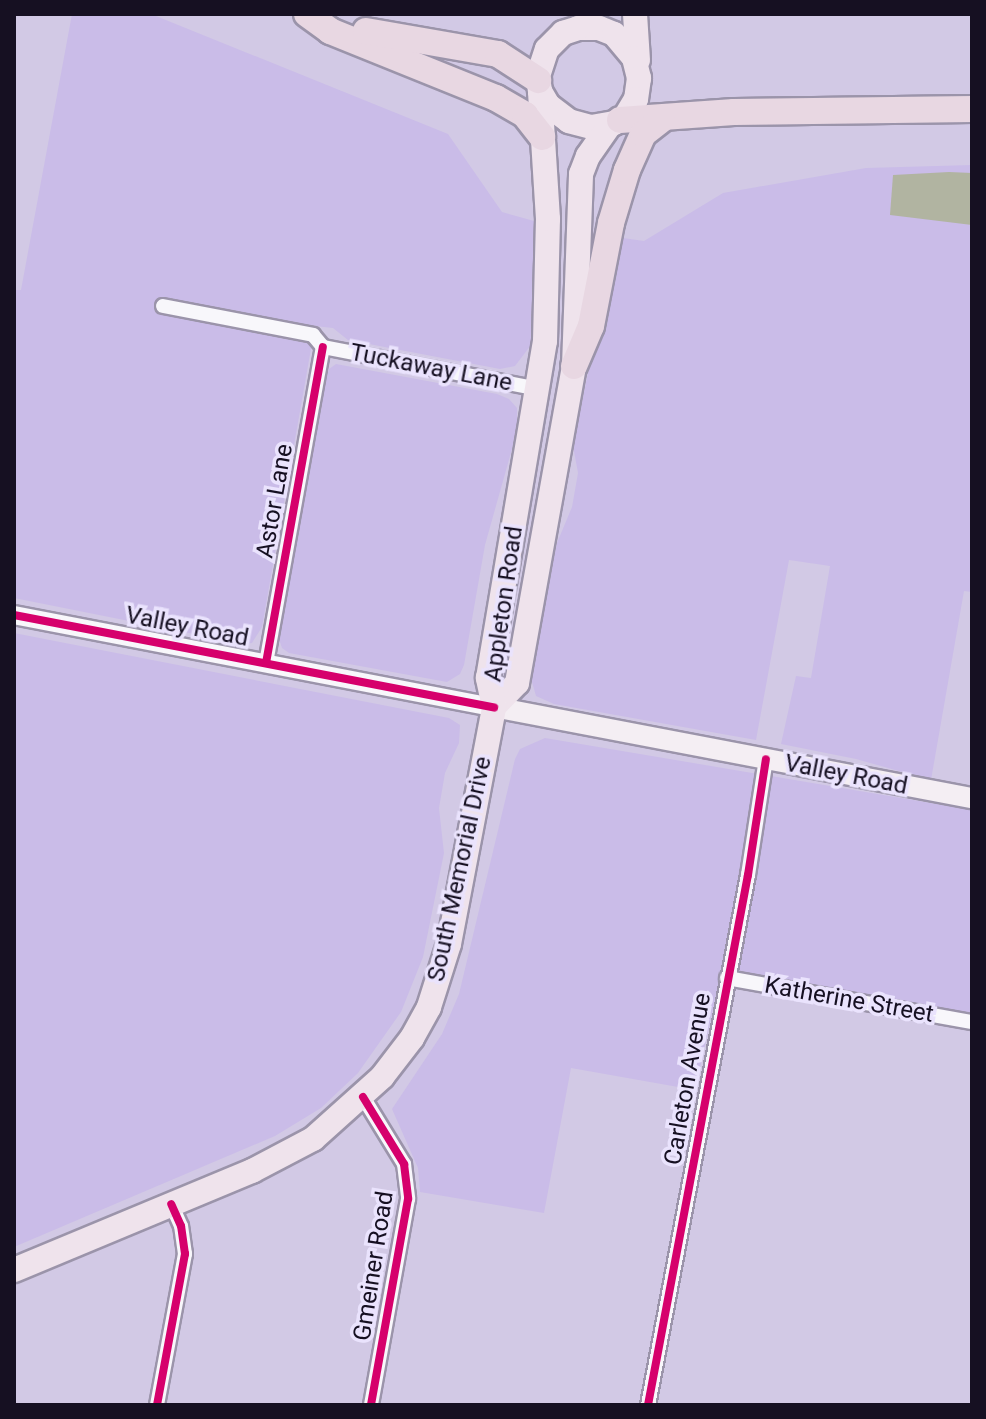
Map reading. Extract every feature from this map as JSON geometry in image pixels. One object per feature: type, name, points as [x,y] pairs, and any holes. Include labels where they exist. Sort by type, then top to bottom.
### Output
[{"type":"highway","points":[[307,14],[330,31],[496,98],[525,115],[542,137]]},
{"type":"highway","points":[[317,14],[389,36],[498,54],[539,85]]},
{"type":"highway","points":[[615,123],[734,112],[972,109]]},
{"type":"highway","points":[[574,366],[591,326],[616,203],[627,170],[643,134],[662,119]]},
{"type":"main road","points":[[635,14],[639,74],[634,103],[615,123],[591,127],[565,120],[548,105],[539,85],[551,43],[583,21],[618,36],[632,54],[639,74]]},
{"type":"main road","name":"Appleton Road","points":[[494,707],[488,678],[539,389],[549,276],[539,85]]},
{"type":"main road","name":"Appleton Road","points":[[494,707],[517,683],[574,366],[581,174],[588,156],[615,123]]},
{"type":"main road","name":"Valley Road","points":[[494,707],[972,798]]},
{"type":"main road","name":"South Memorial Drive","points":[[14,1270],[283,1157],[313,1139],[363,1097],[412,1038],[439,981],[494,707]]},
{"type":"street","name":"Tuckaway Lane","points":[[163,306],[313,335],[323,347],[539,389]]},
{"type":"street","name":"Astor Lane","points":[[266,663],[323,347]]},
{"type":"street","name":"Valley Road","points":[[14,615],[494,707]]},
{"type":"street","name":"Carleton Avenue","points":[[648,1405],[753,848],[766,759]]},
{"type":"street","name":"Katherine Street","points":[[727,978],[972,1022]]},
{"type":"street","name":"Gmeiner Road","points":[[363,1097],[404,1164],[408,1199],[371,1405]]},
{"type":"street","points":[[157,1405],[185,1254],[181,1226],[171,1204]]},
{"type":"shaded area","points":[[72,14],[151,14],[448,134],[502,212],[534,221],[531,345],[515,366],[500,369],[348,340],[333,328],[315,326],[262,627],[252,643],[244,644],[14,598],[14,290],[21,290]]},
{"type":"shaded area","points":[[972,165],[972,592],[964,591],[931,780],[856,759],[781,744],[796,676],[811,678],[830,566],[789,560],[756,740],[554,704],[536,696],[530,675],[557,543],[572,507],[578,473],[573,446],[616,237],[644,241],[723,193],[866,168]]},
{"type":"shaded area","points":[[336,364],[497,394],[509,399],[517,408],[517,431],[485,545],[464,665],[460,674],[447,682],[289,653],[282,648],[279,639],[326,378],[329,369]]},
{"type":"shaded area","points":[[14,633],[449,718],[460,725],[459,743],[445,773],[439,808],[444,853],[423,957],[401,1012],[358,1073],[321,1108],[275,1136],[14,1247]]},
{"type":"shaded area","points":[[545,738],[972,810],[972,1016],[722,969],[695,1090],[571,1068],[544,1213],[420,1192],[418,1168],[392,1109],[442,1034],[459,994],[515,759],[520,749]]},
{"type":"green space","points":[[972,173],[972,225],[890,215],[893,175]]},
{"type":"cycle path","points":[[266,663],[323,347]]},
{"type":"cycle path","points":[[14,615],[494,707]]},
{"type":"cycle path","points":[[648,1405],[748,875],[766,759]]},
{"type":"cycle path","points":[[363,1097],[404,1164],[408,1199],[371,1405]]},
{"type":"cycle path","points":[[157,1405],[185,1254],[181,1226],[171,1204]]}]
